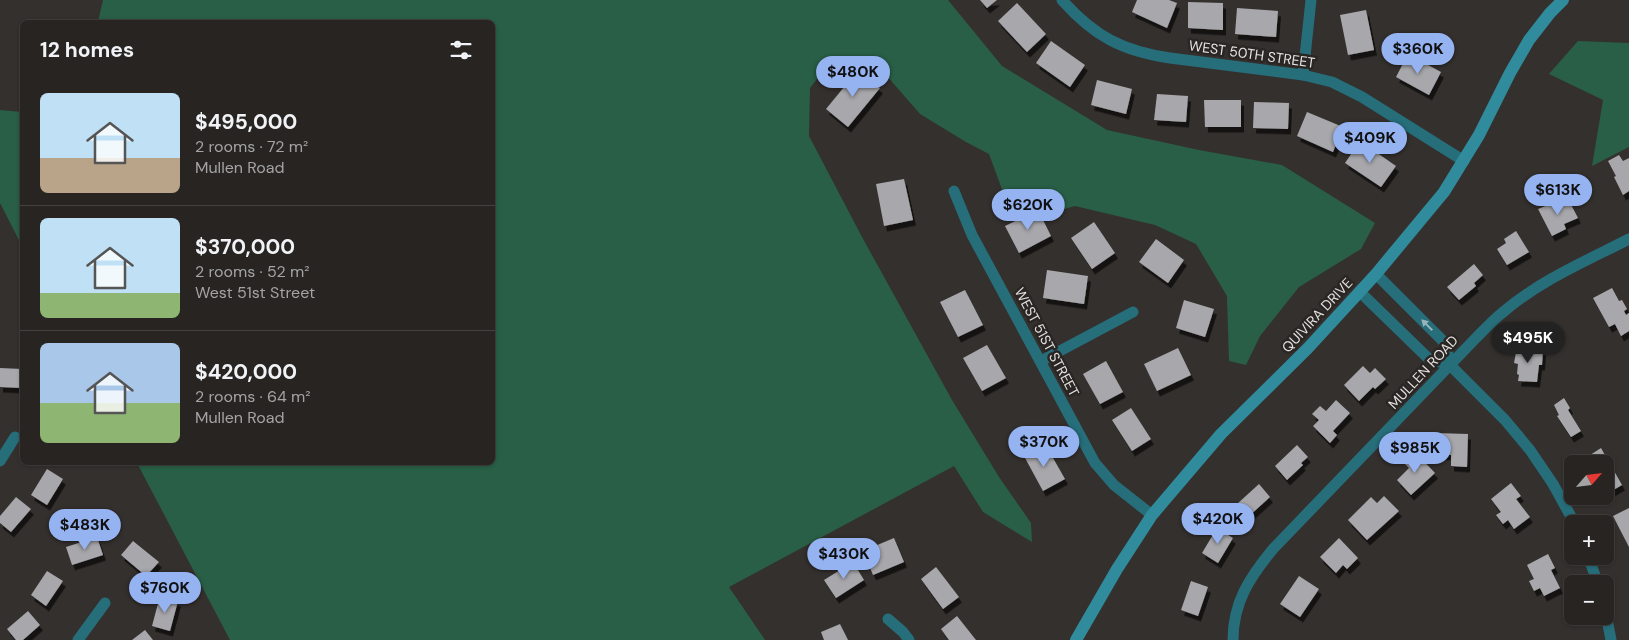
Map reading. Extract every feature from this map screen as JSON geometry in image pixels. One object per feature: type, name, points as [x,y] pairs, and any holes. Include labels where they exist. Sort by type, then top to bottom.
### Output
[{"type":"main road","name":"QUIVIRA DRIVE","points":[[1076,640],[1117,569],[1152,515],[1221,434],[1308,348],[1360,292],[1444,192],[1464,161],[1529,40],[1550,13],[1564,0]]},
{"type":"street","name":"WEST 50TH STREET","points":[[1062,0],[1093,29],[1126,48],[1149,55],[1303,75],[1332,82],[1464,161]]},
{"type":"street","points":[[1303,75],[1310,0]]},
{"type":"street","name":"WEST 51ST STREET","points":[[954,191],[972,235],[1095,463],[1114,485],[1152,515]]},
{"type":"street","name":"MULLEN ROAD","points":[[1233,640],[1240,598],[1255,570],[1450,365],[1502,313],[1520,300],[1579,264],[1629,239]]},
{"type":"street","points":[[1376,274],[1446,344],[1450,365]]},
{"type":"street","points":[[1360,292],[1429,359],[1450,365],[1505,420],[1530,450],[1554,484],[1570,515]]},
{"type":"street","points":[[1040,361],[1133,312]]},
{"type":"street","points":[[0,461],[15,436]]},
{"type":"street","points":[[78,640],[105,603]]},
{"type":"street","points":[[888,619],[904,632],[909,640]]},
{"type":"street","points":[[1608,625],[1611,640]]},
{"type":"green space","points":[[103,0],[948,0],[1002,66],[1107,130],[1199,150],[1282,165],[1375,223],[1361,249],[1299,287],[1260,336],[1246,365],[1229,361],[1227,296],[1196,244],[1155,225],[1075,206],[1061,210],[1040,190],[1007,203],[989,154],[920,114],[873,60],[834,57],[810,88],[809,136],[862,237],[952,400],[999,477],[1031,523],[1032,542],[983,512],[954,466],[729,587],[765,640],[230,640],[138,465],[495,465],[495,20],[98,20]]},
{"type":"green space","points":[[1578,41],[1629,43],[1629,147],[1592,166],[1603,100],[1549,74]]},
{"type":"green space","points":[[0,110],[20,112],[20,242],[0,203]]},
{"type":"building","points":[[980,0],[997,0],[987,8]]},
{"type":"building","points":[[1137,0],[1169,0],[1177,3],[1167,28],[1132,12]]},
{"type":"building","points":[[1188,2],[1223,3],[1223,30],[1188,28]]},
{"type":"building","points":[[1017,3],[1046,34],[1027,52],[998,21]]},
{"type":"building","points":[[1237,8],[1278,11],[1276,37],[1235,34]]},
{"type":"building","points":[[1366,10],[1374,50],[1348,55],[1340,15]]},
{"type":"building","points":[[1051,41],[1085,65],[1070,87],[1036,63]]},
{"type":"building","points":[[1408,54],[1441,72],[1429,95],[1396,77]]},
{"type":"building","points":[[858,70],[880,88],[848,127],[826,109]]},
{"type":"building","points":[[1097,80],[1132,89],[1126,114],[1091,105]]},
{"type":"building","points":[[1157,94],[1188,96],[1186,122],[1154,120]]},
{"type":"building","points":[[1204,100],[1241,100],[1241,127],[1205,127]]},
{"type":"building","points":[[1254,102],[1289,103],[1288,129],[1253,128]]},
{"type":"building","points":[[1307,112],[1343,127],[1333,152],[1297,136]]},
{"type":"building","points":[[1360,141],[1396,166],[1381,187],[1345,163]]},
{"type":"building","points":[[1619,155],[1623,161],[1629,158],[1629,191],[1623,195],[1608,161]]},
{"type":"building","points":[[904,179],[913,220],[884,226],[876,184]]},
{"type":"building","points":[[1568,199],[1578,218],[1564,224],[1566,229],[1552,236],[1538,209],[1553,203],[1554,206]]},
{"type":"building","points":[[1038,210],[1051,236],[1019,253],[1005,226]]},
{"type":"building","points":[[1094,222],[1115,253],[1092,269],[1071,238]]},
{"type":"building","points":[[1516,231],[1529,252],[1507,265],[1497,249],[1506,243],[1504,239]]},
{"type":"building","points":[[1156,239],[1184,260],[1168,283],[1139,262]]},
{"type":"building","points":[[1474,264],[1483,275],[1474,283],[1476,286],[1459,300],[1447,287]]},
{"type":"building","points":[[1047,270],[1088,276],[1084,304],[1043,298]]},
{"type":"building","points":[[1612,288],[1619,301],[1622,300],[1627,309],[1624,311],[1626,315],[1629,313],[1629,331],[1621,336],[1615,324],[1609,327],[1593,298]]},
{"type":"building","points":[[965,290],[983,325],[958,337],[940,302]]},
{"type":"building","points":[[1184,300],[1214,309],[1205,337],[1176,328]]},
{"type":"building","points":[[987,345],[1006,378],[982,391],[963,358]]},
{"type":"building","points":[[1517,347],[1543,350],[1542,365],[1539,365],[1537,382],[1518,381],[1518,364],[1514,363]]},
{"type":"building","points":[[1178,348],[1191,375],[1157,391],[1144,364]]},
{"type":"building","points":[[1106,361],[1123,392],[1100,404],[1083,374]]},
{"type":"building","points":[[1363,366],[1370,373],[1375,368],[1386,379],[1375,389],[1373,387],[1359,401],[1344,385]]},
{"type":"building","points":[[0,368],[20,369],[20,388],[0,387]]},
{"type":"building","points":[[1564,398],[1570,408],[1568,410],[1581,431],[1571,437],[1557,416],[1559,415],[1554,405]]},
{"type":"building","points":[[1336,400],[1350,413],[1333,431],[1337,435],[1330,443],[1313,426],[1319,420],[1312,414],[1320,406],[1326,411]]},
{"type":"building","points":[[1131,408],[1151,439],[1132,451],[1112,420]]},
{"type":"building","points":[[1435,433],[1468,434],[1467,467],[1451,466],[1451,455],[1435,454]]},
{"type":"building","points":[[1045,444],[1065,479],[1043,491],[1024,456]]},
{"type":"building","points":[[1297,445],[1308,457],[1301,463],[1303,465],[1287,480],[1275,466]]},
{"type":"building","points":[[1601,448],[1605,455],[1590,455]]},
{"type":"building","points":[[1416,453],[1435,473],[1411,495],[1397,480],[1409,468],[1405,464]]},
{"type":"building","points":[[47,469],[63,479],[47,505],[31,495]]},
{"type":"building","points":[[1614,471],[1622,485],[1614,490]]},
{"type":"building","points":[[1511,483],[1521,496],[1516,499],[1530,517],[1514,529],[1508,520],[1503,524],[1496,515],[1501,512],[1491,499]]},
{"type":"building","points":[[1259,484],[1270,497],[1248,517],[1237,504]]},
{"type":"building","points":[[1384,496],[1399,511],[1367,540],[1348,520],[1371,497],[1377,503]]},
{"type":"building","points":[[16,497],[31,509],[11,532],[0,523],[0,516]]},
{"type":"building","points":[[1629,508],[1629,547],[1614,518],[1614,516]]},
{"type":"building","points":[[1217,528],[1233,538],[1218,563],[1202,553]]},
{"type":"building","points":[[97,537],[103,555],[72,565],[66,547]]},
{"type":"building","points":[[894,538],[904,562],[873,575],[863,551]]},
{"type":"building","points":[[1339,538],[1358,558],[1347,569],[1343,565],[1336,573],[1320,557]]},
{"type":"building","points":[[133,541],[159,562],[146,576],[121,555]]},
{"type":"building","points":[[1548,554],[1555,568],[1551,570],[1560,588],[1544,596],[1540,588],[1534,591],[1529,581],[1534,579],[1527,565]]},
{"type":"building","points":[[853,562],[864,580],[836,598],[824,580]]},
{"type":"building","points":[[936,567],[959,597],[943,609],[921,579]]},
{"type":"building","points":[[47,571],[63,581],[46,606],[31,595]]},
{"type":"building","points":[[1299,576],[1319,589],[1300,617],[1280,604]]},
{"type":"building","points":[[1191,581],[1208,587],[1198,616],[1181,610]]},
{"type":"building","points":[[160,596],[178,601],[170,631],[152,626]]},
{"type":"building","points":[[28,611],[40,625],[23,640],[16,640],[7,629]]},
{"type":"building","points":[[957,616],[976,640],[949,640],[941,629]]},
{"type":"building","points":[[840,624],[848,640],[824,640],[821,632]]},
{"type":"building","points":[[145,630],[153,640],[132,640]]}]
